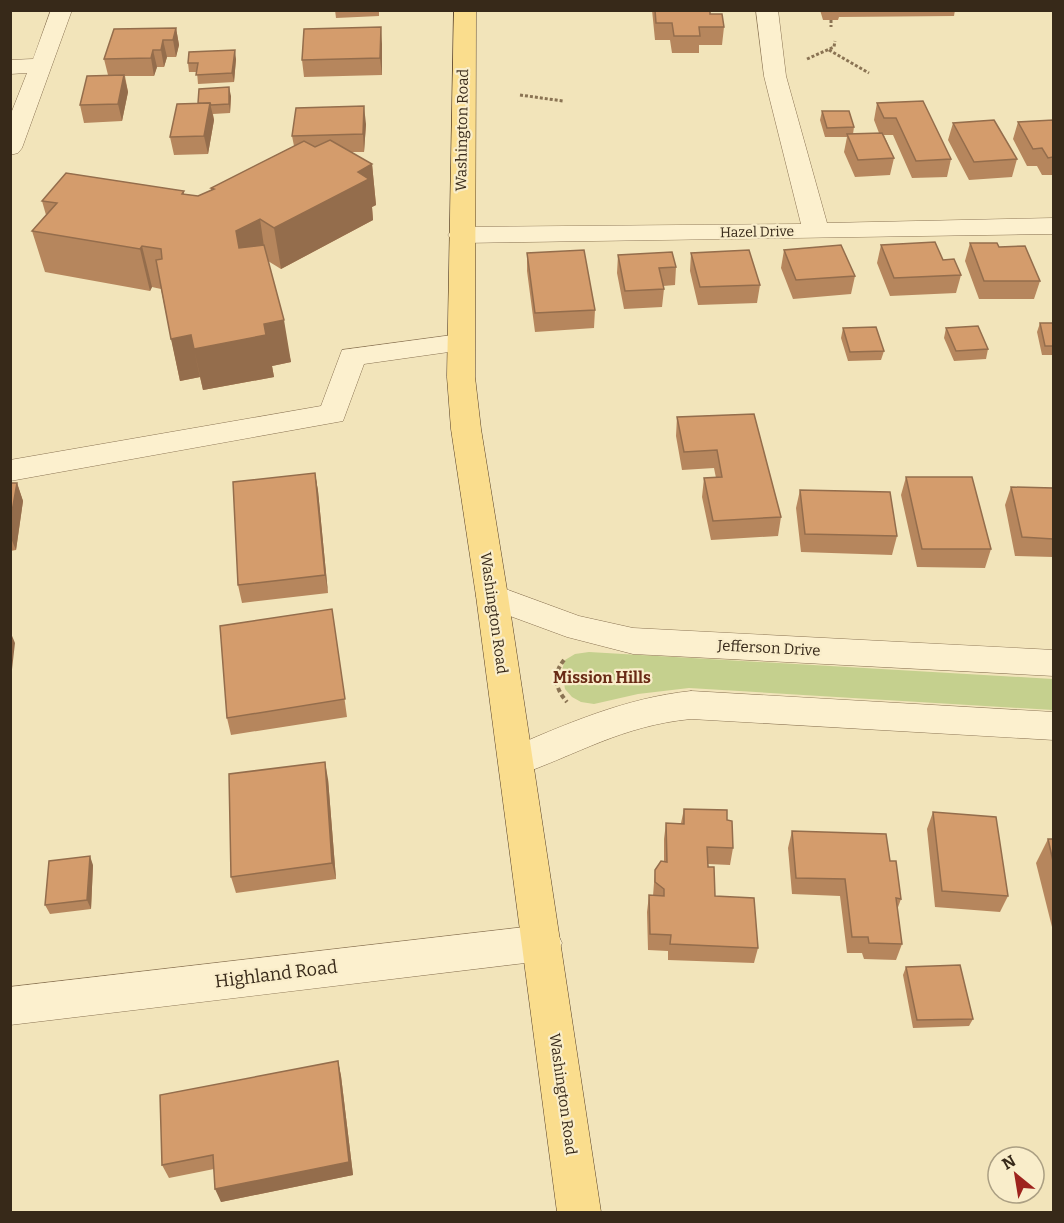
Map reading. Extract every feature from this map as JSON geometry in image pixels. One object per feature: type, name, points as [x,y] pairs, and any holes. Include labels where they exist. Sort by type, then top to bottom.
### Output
[{"type":"main road","name":"Washington Road","points":[[465,10],[460,344],[466,429],[516,761],[579,1212]]},
{"type":"street","points":[[10,148],[62,10]]},
{"type":"street","points":[[767,10],[775,76],[816,231]]},
{"type":"street","points":[[10,67],[42,65]]},
{"type":"street","name":"Hazel Drive","points":[[461,235],[1053,226]]},
{"type":"street","points":[[10,471],[333,414],[352,356],[460,344]]},
{"type":"street","name":"Jefferson Drive","points":[[492,596],[563,624],[602,636],[633,641],[1053,663]]},
{"type":"street","points":[[516,761],[623,717],[668,706],[691,705],[1053,726]]},
{"type":"street","name":"Highland Road","points":[[10,1005],[542,943]]},
{"type":"path","points":[[831,20],[831,27]]},
{"type":"path","points":[[800,61],[829,50],[834,47],[835,41]]},
{"type":"path","points":[[829,50],[868,73]]},
{"type":"path","points":[[520,95],[562,101]]},
{"type":"path","points":[[569,655],[555,669],[554,682],[565,701],[573,706]]},
{"type":"green space","points":[[589,652],[1053,679],[1053,710],[689,688],[638,694],[594,704],[581,702],[572,697],[565,689],[562,670],[565,660],[575,654]]},
{"type":"building","points":[[655,10],[710,10],[710,14],[722,14],[724,27],[699,27],[700,36],[674,36],[672,23],[656,23]]},
{"type":"building","points":[[381,27],[380,58],[302,60],[304,29]]},
{"type":"building","points":[[176,28],[173,40],[163,40],[161,50],[153,50],[151,58],[104,59],[114,29]]},
{"type":"building","points":[[235,50],[232,73],[196,75],[198,63],[188,63],[189,52]]},
{"type":"building","points":[[124,75],[118,104],[80,105],[87,76]]},
{"type":"building","points":[[229,87],[229,104],[198,103],[199,89]]},
{"type":"building","points":[[923,101],[951,159],[916,161],[896,118],[884,118],[877,103]]},
{"type":"building","points":[[210,103],[204,136],[170,137],[177,104]]},
{"type":"building","points":[[364,106],[363,134],[292,136],[296,108]]},
{"type":"building","points":[[822,111],[849,111],[854,127],[827,128]]},
{"type":"building","points":[[994,120],[1017,159],[974,162],[953,123]]},
{"type":"building","points":[[1053,120],[1053,157],[1048,158],[1042,148],[1033,149],[1018,122]]},
{"type":"building","points":[[882,133],[894,158],[858,160],[847,134]]},
{"type":"building","points":[[330,140],[372,164],[358,172],[369,179],[274,228],[260,219],[236,231],[239,248],[264,245],[284,320],[264,324],[266,335],[194,349],[191,335],[171,339],[156,260],[162,259],[161,249],[142,246],[140,249],[32,231],[57,203],[42,201],[66,173],[184,191],[182,194],[198,196],[304,141],[315,147]]},
{"type":"building","points":[[935,242],[943,260],[954,259],[961,275],[894,278],[881,245]]},
{"type":"building","points":[[970,243],[997,243],[999,247],[1025,246],[1040,281],[984,281]]},
{"type":"building","points":[[841,245],[855,276],[796,280],[784,250]]},
{"type":"building","points":[[584,250],[595,310],[535,313],[527,253]]},
{"type":"building","points":[[749,250],[760,285],[700,287],[691,253]]},
{"type":"building","points":[[672,252],[676,267],[659,268],[664,289],[625,291],[618,255]]},
{"type":"building","points":[[1040,323],[1053,323],[1053,346],[1045,346]]},
{"type":"building","points":[[978,326],[988,349],[956,351],[946,328]]},
{"type":"building","points":[[876,327],[884,351],[850,352],[843,328]]},
{"type":"building","points":[[754,414],[781,517],[713,521],[704,478],[722,477],[717,450],[684,452],[677,417]]},
{"type":"building","points":[[315,473],[325,575],[238,585],[233,482]]},
{"type":"building","points":[[906,477],[972,477],[991,549],[922,549]]},
{"type":"building","points":[[10,483],[17,483],[10,523]]},
{"type":"building","points":[[1011,487],[1053,488],[1053,539],[1022,537]]},
{"type":"building","points":[[800,490],[890,492],[897,536],[805,534]]},
{"type":"building","points":[[332,609],[345,699],[227,718],[220,626]]},
{"type":"building","points":[[325,762],[332,863],[231,877],[229,774]]},
{"type":"building","points":[[684,809],[727,810],[727,820],[732,821],[733,848],[707,847],[708,867],[714,867],[715,896],[754,898],[758,948],[670,944],[671,935],[650,934],[649,895],[664,896],[664,889],[655,882],[655,870],[661,861],[667,862],[666,823],[684,824]]},
{"type":"building","points":[[933,812],[996,817],[1008,896],[942,891]]},
{"type":"building","points":[[792,831],[886,834],[890,861],[896,861],[901,899],[896,898],[902,944],[869,943],[868,937],[852,937],[845,879],[796,878]]},
{"type":"building","points":[[1048,839],[1053,839],[1053,861]]},
{"type":"building","points":[[90,856],[87,900],[45,905],[49,861]]},
{"type":"building","points":[[960,965],[973,1019],[917,1020],[906,967]]},
{"type":"building","points":[[338,1061],[349,1162],[215,1189],[213,1155],[162,1165],[160,1095]]},
{"type":"district","name":"Mission Hills","points":[[602,677]]}]
